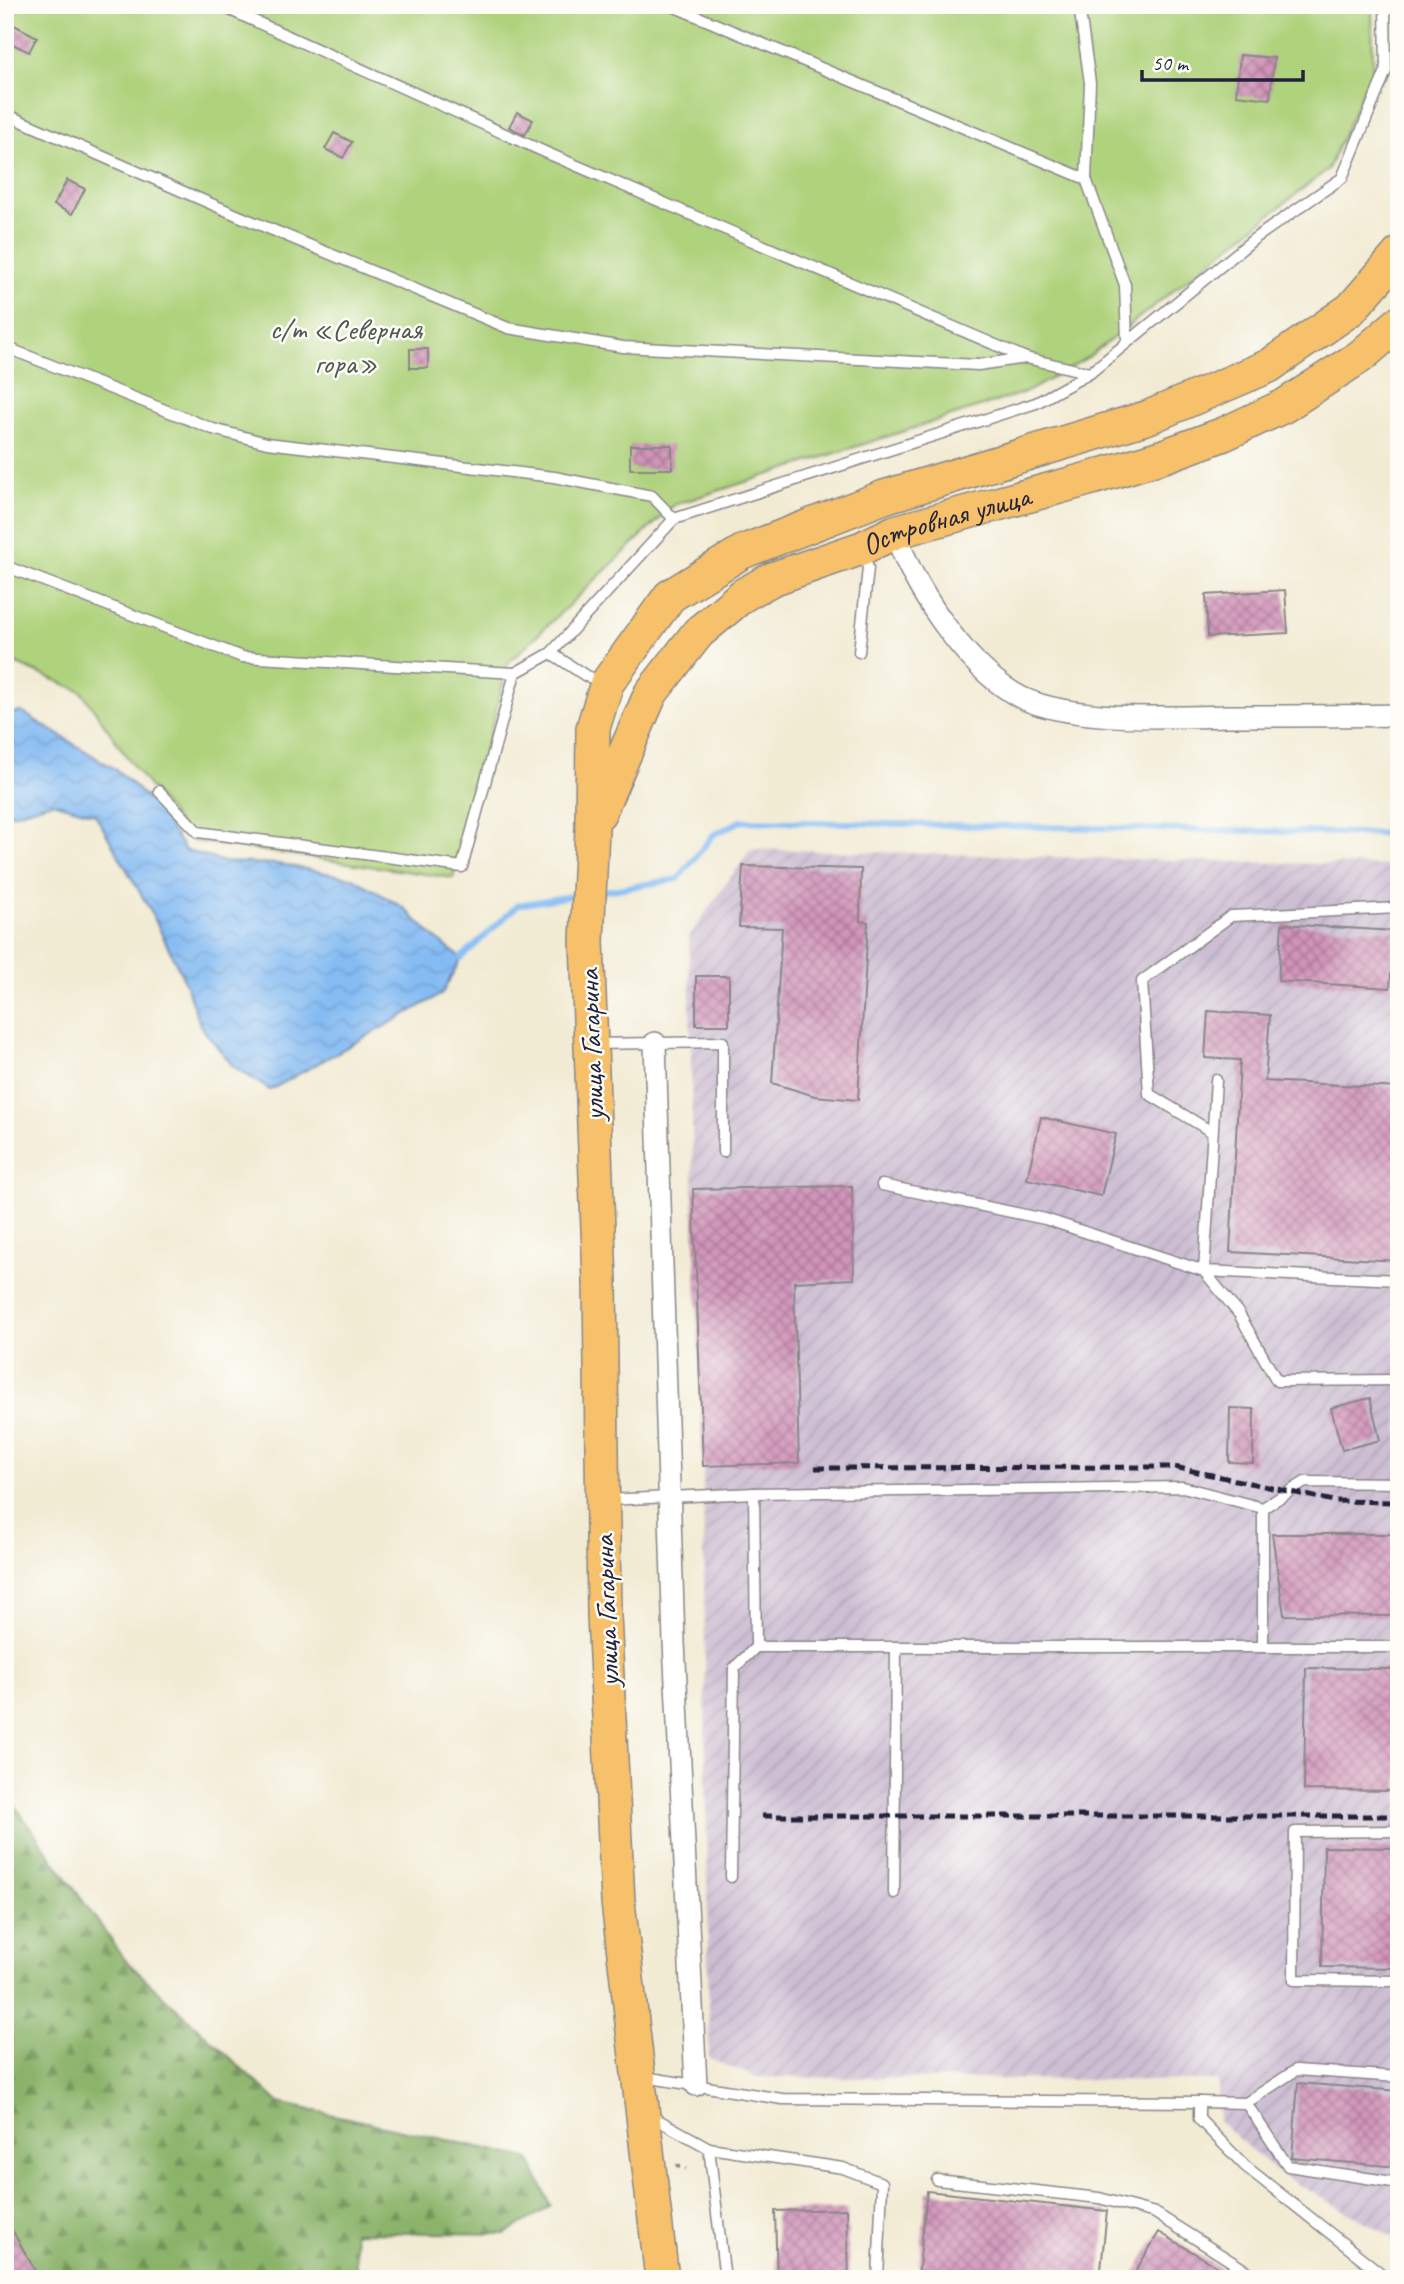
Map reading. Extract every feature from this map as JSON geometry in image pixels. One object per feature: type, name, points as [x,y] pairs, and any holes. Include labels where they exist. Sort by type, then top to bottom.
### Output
[{"type":"main road","name":"Островная улица","points":[[592,828],[593,728],[607,683],[670,596],[742,552],[884,497],[1150,417],[1269,366],[1351,309],[1399,254]]},
{"type":"main road","name":"Островная улица","points":[[592,828],[651,693],[698,633],[743,595],[772,579],[862,548],[895,533],[1092,478],[1224,435],[1296,398],[1362,356],[1399,323]]},
{"type":"main road","name":"улица Гагарина","points":[[592,828],[587,941],[600,1282],[604,1615],[618,1902],[662,2279]]},
{"type":"street","points":[[895,533],[902,554],[932,608],[975,661],[1014,694],[1055,709],[1130,717],[1399,715]]},
{"type":"street","points":[[655,1043],[674,1642],[696,2085]]},
{"type":"lane","points":[[219,5],[547,153],[1026,358],[1090,373]]},
{"type":"lane","points":[[670,5],[1086,179]]},
{"type":"lane","points":[[1079,5],[1090,83],[1086,179],[1125,285],[1127,341]]},
{"type":"lane","points":[[5,566],[242,657],[515,673],[551,653],[674,519],[1036,403],[1090,373],[1254,239],[1342,178],[1386,71],[1385,5]]},
{"type":"lane","points":[[5,114],[239,216],[508,328],[623,347],[978,365],[1026,358]]},
{"type":"lane","points":[[5,347],[213,429],[267,443],[554,477],[652,496],[674,519]]},
{"type":"lane","points":[[859,652],[868,568],[862,548]]},
{"type":"lane","points":[[551,653],[586,676],[607,683]]},
{"type":"lane","points":[[159,791],[198,832],[462,867],[515,673]]},
{"type":"lane","points":[[1212,1132],[1149,1094],[1142,981],[1231,916],[1399,908]]},
{"type":"lane","points":[[591,1044],[723,1042],[723,1152]]},
{"type":"lane","points":[[1216,1080],[1204,1271],[1239,1314],[1276,1381],[1399,1380]]},
{"type":"lane","points":[[882,1185],[1045,1219],[1204,1271],[1399,1280]]},
{"type":"lane","points":[[603,1500],[754,1493],[1183,1487],[1263,1508],[1306,1482],[1399,1483]]},
{"type":"lane","points":[[754,1493],[756,1647]]},
{"type":"lane","points":[[1263,1508],[1263,1647]]},
{"type":"lane","points":[[731,1877],[734,1668],[756,1647],[1399,1647]]},
{"type":"lane","points":[[894,1893],[896,1647]]},
{"type":"lane","points":[[1399,1831],[1295,1832],[1294,1980],[1399,1982]]},
{"type":"lane","points":[[638,2076],[782,2099],[1246,2103],[1296,2070],[1399,2077]]},
{"type":"lane","points":[[1199,2102],[1199,2119],[1245,2166],[1388,2279]]},
{"type":"lane","points":[[1246,2103],[1288,2166],[1399,2183]]},
{"type":"lane","points":[[642,2112],[709,2148],[843,2168],[882,2183],[878,2279]]},
{"type":"lane","points":[[709,2148],[725,2279]]},
{"type":"lane","points":[[937,2180],[1099,2198],[1155,2213],[1259,2279]]},
{"type":"shaded area","points":[[751,849],[1399,866],[1399,2241],[1278,2173],[1219,2122],[1218,2081],[756,2077],[709,2059],[703,1466],[693,1189],[689,936]]},
{"type":"green space","name":"с/т «Северная гора»","points":[[5,5],[1372,5],[1373,69],[1328,169],[1090,356],[1029,391],[674,505],[508,663],[453,878],[192,841],[134,767],[81,691],[5,659]]},
{"type":"green space","points":[[5,1792],[126,1961],[279,2103],[529,2158],[551,2206],[505,2234],[354,2232],[357,2279],[5,2279]]},
{"type":"water","points":[[22,712],[118,771],[157,808],[185,850],[224,862],[279,864],[353,878],[404,908],[461,958],[442,994],[270,1090],[233,1066],[201,1027],[182,975],[150,910],[95,814],[52,802],[12,814],[5,813],[5,714]]},
{"type":"building","points":[[14,25],[37,37],[29,52],[6,41]]},
{"type":"building","points":[[1240,55],[1274,58],[1270,99],[1236,95]]},
{"type":"building","points":[[517,112],[533,120],[525,135],[509,127]]},
{"type":"building","points":[[334,133],[352,142],[343,158],[325,149]]},
{"type":"building","points":[[67,180],[85,189],[72,214],[54,205]]},
{"type":"building","points":[[410,349],[428,349],[428,368],[410,368]]},
{"type":"building","points":[[630,445],[672,445],[672,469],[630,469]]},
{"type":"building","points":[[1285,590],[1288,633],[1208,637],[1206,595]]},
{"type":"building","points":[[743,866],[861,869],[860,921],[868,922],[858,1100],[815,1096],[772,1083],[782,928],[739,927]]},
{"type":"building","points":[[1282,924],[1394,931],[1390,988],[1278,981]]},
{"type":"building","points":[[696,976],[729,976],[729,1025],[696,1025]]},
{"type":"building","points":[[1208,1011],[1270,1015],[1265,1081],[1399,1088],[1399,1261],[1230,1252],[1240,1060],[1205,1058]]},
{"type":"building","points":[[1041,1117],[1116,1134],[1101,1196],[1027,1179]]},
{"type":"building","points":[[852,1186],[854,1279],[794,1282],[799,1463],[703,1466],[693,1189]]},
{"type":"building","points":[[1370,1398],[1380,1440],[1342,1450],[1331,1408]]},
{"type":"building","points":[[1230,1408],[1254,1409],[1253,1463],[1229,1462]]},
{"type":"building","points":[[1272,1534],[1399,1534],[1399,1616],[1284,1615]]},
{"type":"building","points":[[1306,1668],[1399,1669],[1399,1791],[1304,1790]]},
{"type":"building","points":[[1324,1847],[1399,1848],[1399,1968],[1322,1967]]},
{"type":"building","points":[[1298,2083],[1399,2091],[1399,2167],[1292,2158]]},
{"type":"building","points":[[927,2191],[1107,2211],[1100,2279],[918,2277]]},
{"type":"building","points":[[847,2209],[849,2279],[777,2279],[775,2211]]},
{"type":"building","points":[[5,2218],[40,2279],[5,2279]]},
{"type":"building","points":[[1159,2232],[1238,2279],[1131,2279]]},
{"type":"waterway","points":[[599,892],[678,879],[713,835],[741,821],[1399,834]]},
{"type":"waterway","points":[[461,958],[518,905],[577,895]]},
{"type":"railway","points":[[815,1468],[1174,1467],[1334,1501],[1399,1502]]},
{"type":"railway","points":[[762,1816],[1399,1816]]}]
